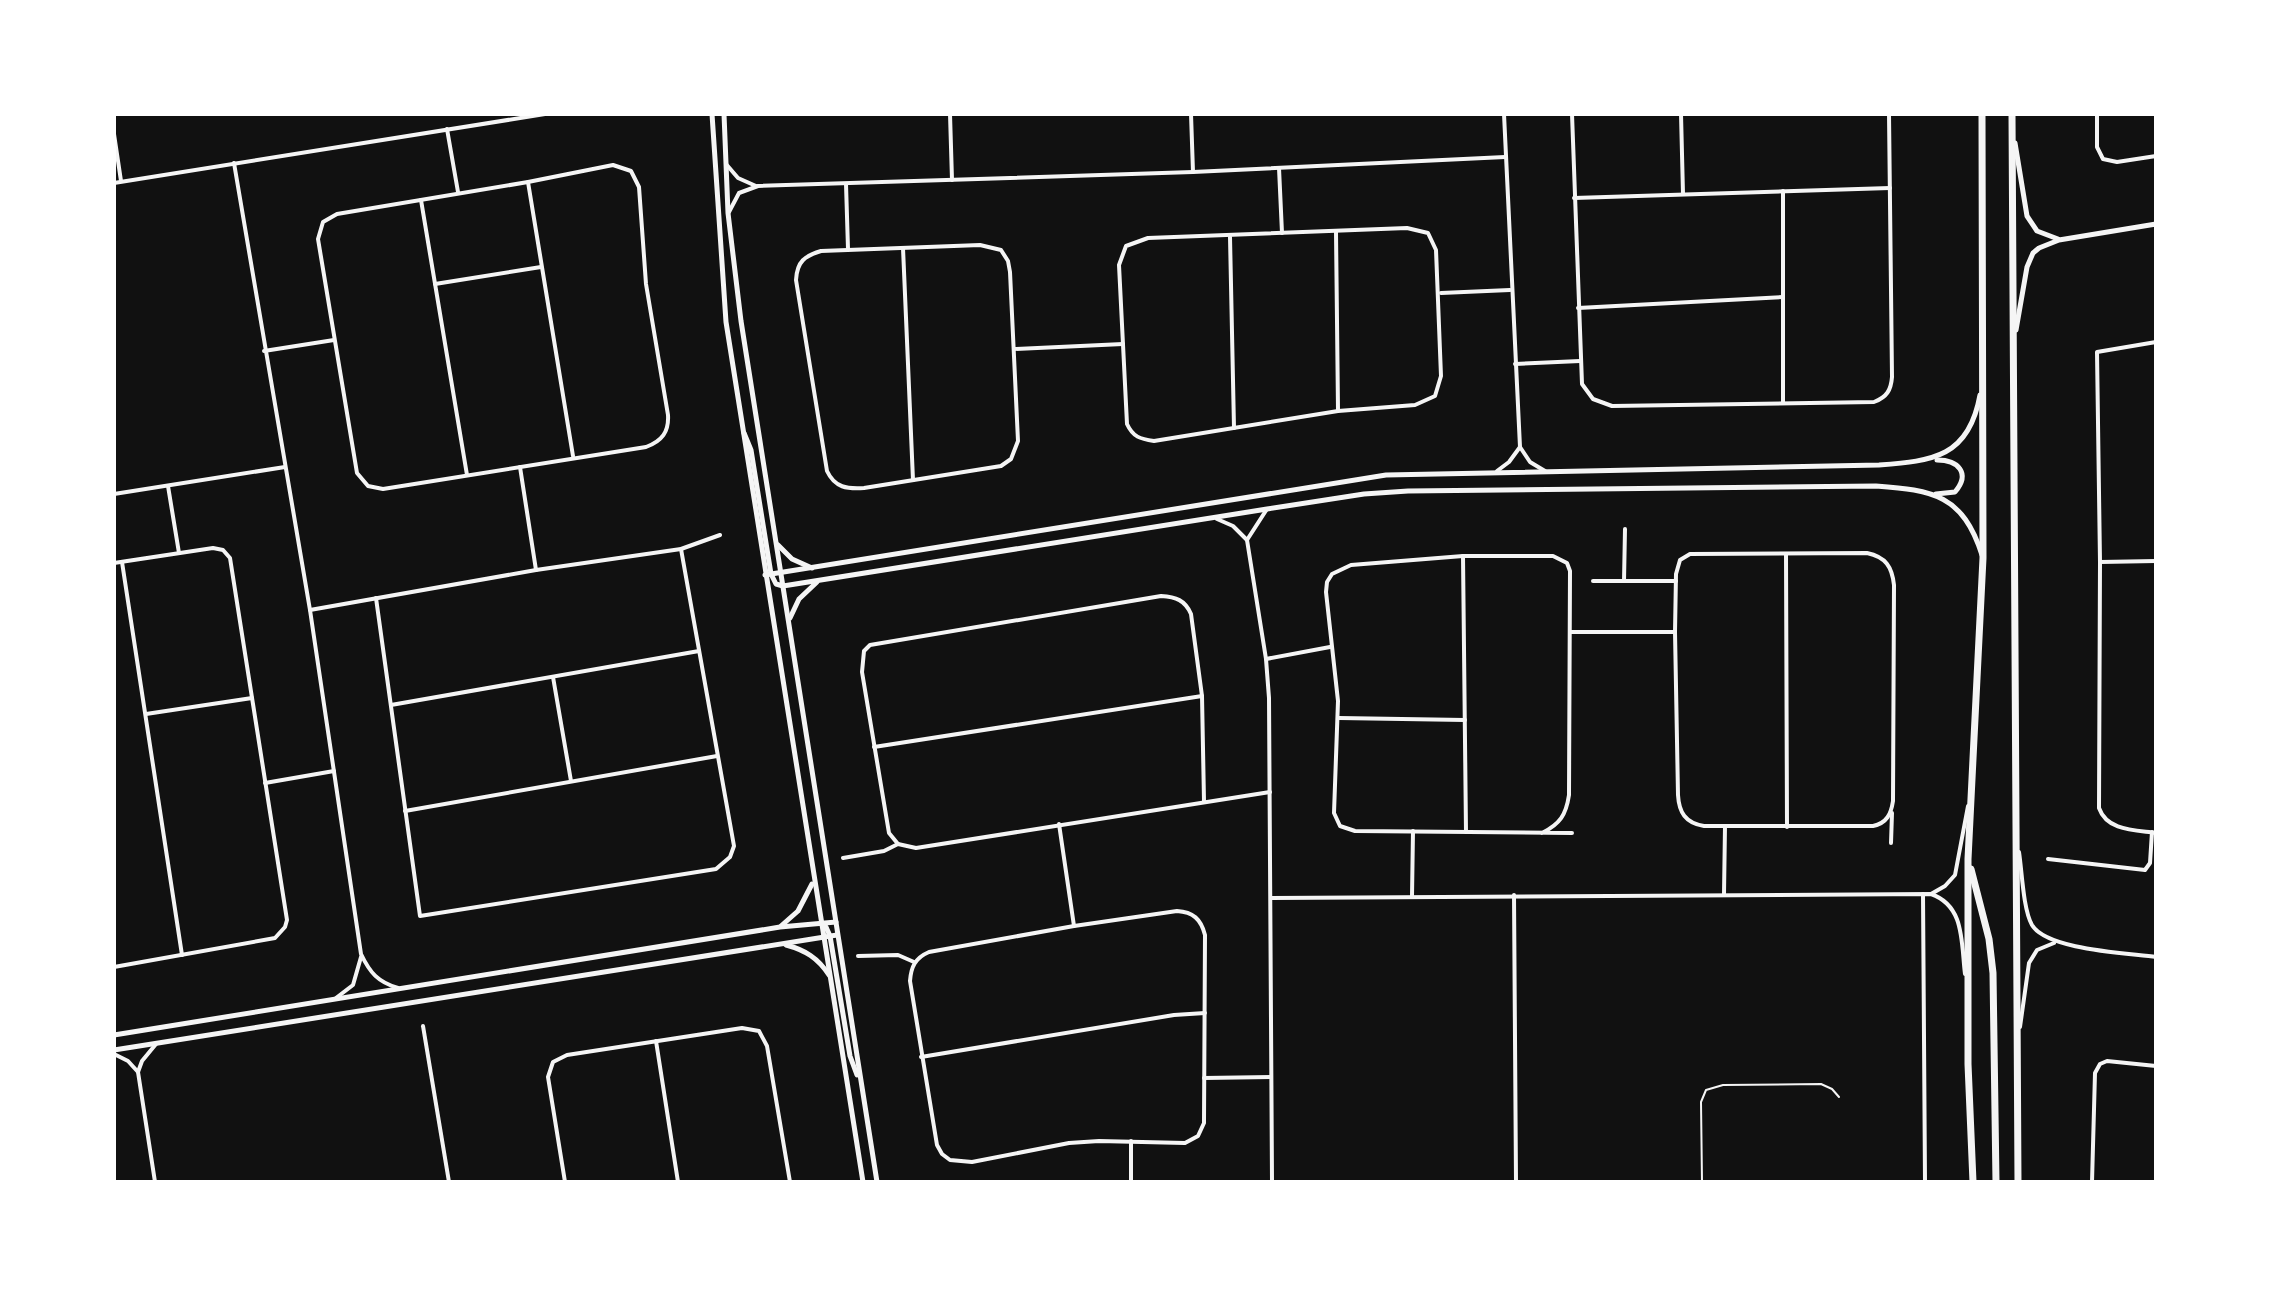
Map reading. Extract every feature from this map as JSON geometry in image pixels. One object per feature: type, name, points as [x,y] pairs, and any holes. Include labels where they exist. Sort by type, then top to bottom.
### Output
[{"type":"main road","points":[[1973,1182],[1968,859],[1983,558],[1982,114]]},
{"type":"main road","points":[[2012,114],[2018,1182]]},
{"type":"main road","points":[[1968,859],[1983,912],[1993,973],[1996,1182]]},
{"type":"street","points":[[114,183],[545,114]]},
{"type":"street","points":[[724,114],[728,213],[741,321],[836,922],[830,936],[830,976],[863,1182]]},
{"type":"street","points":[[806,114],[848,114]]},
{"type":"street","points":[[950,114],[952,180]]},
{"type":"street","points":[[1191,114],[1193,172]]},
{"type":"street","points":[[1504,114],[1510,290],[1520,447],[1530,462],[1545,471]]},
{"type":"street","points":[[1572,114],[1582,384],[1593,399],[1612,406],[1874,402],[1883,399],[1892,377],[1889,114]]},
{"type":"street","points":[[1681,114],[1683,194]]},
{"type":"street","points":[[2097,114],[2097,147],[2103,159],[2117,162],[2156,156]]},
{"type":"street","points":[[711,115],[723,290],[741,426],[768,574],[821,924],[830,936],[877,1182]]},
{"type":"street","points":[[2012,126],[2027,216],[2037,231],[2059,240]]},
{"type":"street","points":[[447,129],[458,192]]},
{"type":"street","points":[[114,134],[121,181]]},
{"type":"street","points":[[728,213],[739,193],[758,186],[1193,172],[1505,157]]},
{"type":"street","points":[[234,163],[310,610],[361,954],[353,985],[332,1000]]},
{"type":"street","points":[[726,164],[738,178],[758,186]]},
{"type":"street","points":[[613,165],[631,171],[639,187],[646,284],[669,425],[664,436],[646,447],[383,489],[368,486],[357,473],[334,340],[318,239],[323,222],[337,214],[528,182],[613,165]]},
{"type":"street","points":[[1279,168],[1282,234]]},
{"type":"street","points":[[528,182],[573,457]]},
{"type":"street","points":[[846,184],[848,249]]},
{"type":"street","points":[[1574,198],[1890,188]]},
{"type":"street","points":[[1783,191],[1783,403]]},
{"type":"street","points":[[421,200],[467,475]]},
{"type":"street","points":[[2013,344],[2028,262],[2039,248],[2059,240],[2156,224]]},
{"type":"street","points":[[1407,228],[1428,233],[1436,250],[1440,293],[1441,376],[1435,396],[1415,405],[1338,411],[1154,441],[1136,437],[1127,424],[1119,265],[1126,246],[1148,238],[1336,232],[1407,228]]},
{"type":"street","points":[[1336,232],[1338,411]]},
{"type":"street","points":[[1230,237],[1234,428]]},
{"type":"street","points":[[980,245],[1001,250],[1010,272],[1014,349],[1018,441],[1011,459],[989,469],[850,489],[832,480],[827,471],[796,280],[797,269],[808,255],[848,249],[980,245]]},
{"type":"street","points":[[903,248],[913,480]]},
{"type":"street","points":[[435,284],[541,267]]},
{"type":"street","points":[[1440,293],[1510,290]]},
{"type":"street","points":[[1578,308],[1783,297]]},
{"type":"street","points":[[264,351],[334,340]]},
{"type":"street","points":[[2048,859],[2145,870],[2150,863],[2154,832],[2111,824],[2103,819],[2099,808],[2097,352],[2156,342]]},
{"type":"street","points":[[1014,349],[1123,344]]},
{"type":"street","points":[[1515,364],[1580,361]]},
{"type":"street","points":[[1932,460],[1955,447],[1970,428],[1983,375]]},
{"type":"street","points":[[1496,472],[1509,462],[1520,447]]},
{"type":"street","points":[[1932,460],[1954,462],[1959,465],[1963,476],[1960,488],[1943,495],[1876,486],[1364,494],[783,586],[776,584],[768,574],[1362,478],[1407,474],[1879,465],[1932,460]]},
{"type":"street","points":[[114,494],[285,467]]},
{"type":"street","points":[[520,467],[536,570]]},
{"type":"street","points":[[168,486],[179,553]]},
{"type":"street","points":[[1929,492],[1964,515],[1976,536],[1983,558]]},
{"type":"street","points":[[1247,540],[1267,509]]},
{"type":"street","points":[[1215,518],[1233,526],[1247,540],[1266,659],[1270,792],[1272,1182]]},
{"type":"street","points":[[1624,581],[1625,529]]},
{"type":"street","points":[[310,610],[536,570],[681,549],[720,535]]},
{"type":"street","points":[[776,543],[792,559],[813,568]]},
{"type":"street","points":[[114,563],[213,548],[223,550],[230,558],[287,920],[275,938],[114,967]]},
{"type":"street","points":[[376,598],[420,916],[716,869],[730,857],[734,846],[681,549]]},
{"type":"street","points":[[1891,843],[1892,811],[1893,572],[1887,562],[1878,555],[1867,553],[1690,554],[1680,560],[1677,566],[1675,632],[1679,803],[1681,812],[1689,822],[1704,826],[1873,826],[1881,825],[1892,811]]},
{"type":"street","points":[[1786,554],[1787,827]]},
{"type":"street","points":[[1463,556],[1466,832]]},
{"type":"street","points":[[1542,833],[1559,823],[1565,815],[1569,795],[1570,571],[1567,563],[1561,558],[1463,556],[1351,565],[1332,574],[1326,592],[1338,718],[1336,820],[1346,830],[1355,831],[1413,831],[1542,833],[1572,833]]},
{"type":"street","points":[[2100,562],[2156,561]]},
{"type":"street","points":[[122,562],[182,955]]},
{"type":"street","points":[[789,622],[799,599],[818,581]]},
{"type":"street","points":[[1593,581],[1676,581]]},
{"type":"street","points":[[1204,801],[1202,696],[1191,614],[1187,605],[1171,596],[877,642],[864,651],[862,672],[889,833],[898,844],[916,848],[1270,792]]},
{"type":"street","points":[[1570,632],[1675,632]]},
{"type":"street","points":[[1266,659],[1330,647]]},
{"type":"street","points":[[391,705],[699,651]]},
{"type":"street","points":[[553,677],[571,781]]},
{"type":"street","points":[[874,747],[1202,696]]},
{"type":"street","points":[[146,714],[252,698]]},
{"type":"street","points":[[1338,718],[1465,720]]},
{"type":"street","points":[[405,811],[717,756]]},
{"type":"street","points":[[265,783],[334,771]]},
{"type":"street","points":[[1931,894],[1945,886],[1955,875],[1973,783]]},
{"type":"street","points":[[1059,824],[1074,926]]},
{"type":"street","points":[[1724,894],[1725,826]]},
{"type":"street","points":[[1412,896],[1413,831]]},
{"type":"street","points":[[2016,832],[2029,917],[2041,934],[2057,942],[2156,957]]},
{"type":"street","points":[[843,858],[884,851],[898,844]]},
{"type":"street","points":[[780,927],[798,911],[814,879]]},
{"type":"street","points":[[1923,894],[1925,1182]]},
{"type":"street","points":[[1271,898],[1931,894],[1947,899],[1956,913],[1968,1000]]},
{"type":"street","points":[[1514,895],[1516,1182]]},
{"type":"street","points":[[1177,911],[1187,912],[1202,924],[1205,935],[1204,1123],[1198,1136],[1185,1143],[1069,1143],[972,1162],[950,1160],[937,1145],[910,981],[914,962],[929,952],[1074,926],[1177,911]]},
{"type":"street","points":[[114,1035],[780,927],[836,922]]},
{"type":"street","points":[[114,1052],[830,936]]},
{"type":"street","points":[[2018,1048],[2029,963],[2037,950],[2057,942]]},
{"type":"street","points":[[782,943],[803,949],[830,976]]},
{"type":"street","points":[[361,954],[377,979],[400,989]]},
{"type":"street","points":[[858,956],[898,955],[914,962]]},
{"type":"street","points":[[921,1057],[1174,1015],[1205,1013]]},
{"type":"street","points":[[423,1026],[449,1182]]},
{"type":"street","points":[[565,1182],[548,1077],[553,1062],[567,1055],[742,1028],[759,1031],[767,1046],[790,1182]]},
{"type":"street","points":[[656,1041],[678,1182],[671,1182]]},
{"type":"street","points":[[138,1072],[148,1051],[156,1043]]},
{"type":"street","points":[[114,1052],[138,1072],[155,1182]]},
{"type":"street","points":[[2092,1182],[2092,1083],[2100,1064],[2116,1060],[2156,1066]]},
{"type":"street","points":[[1204,1078],[1271,1077]]},
{"type":"street","points":[[1131,1141],[1131,1182]]},
{"type":"lane","points":[[1702,1182],[1701,1102],[1706,1090],[1723,1085],[1821,1084],[1839,1097]]}]
